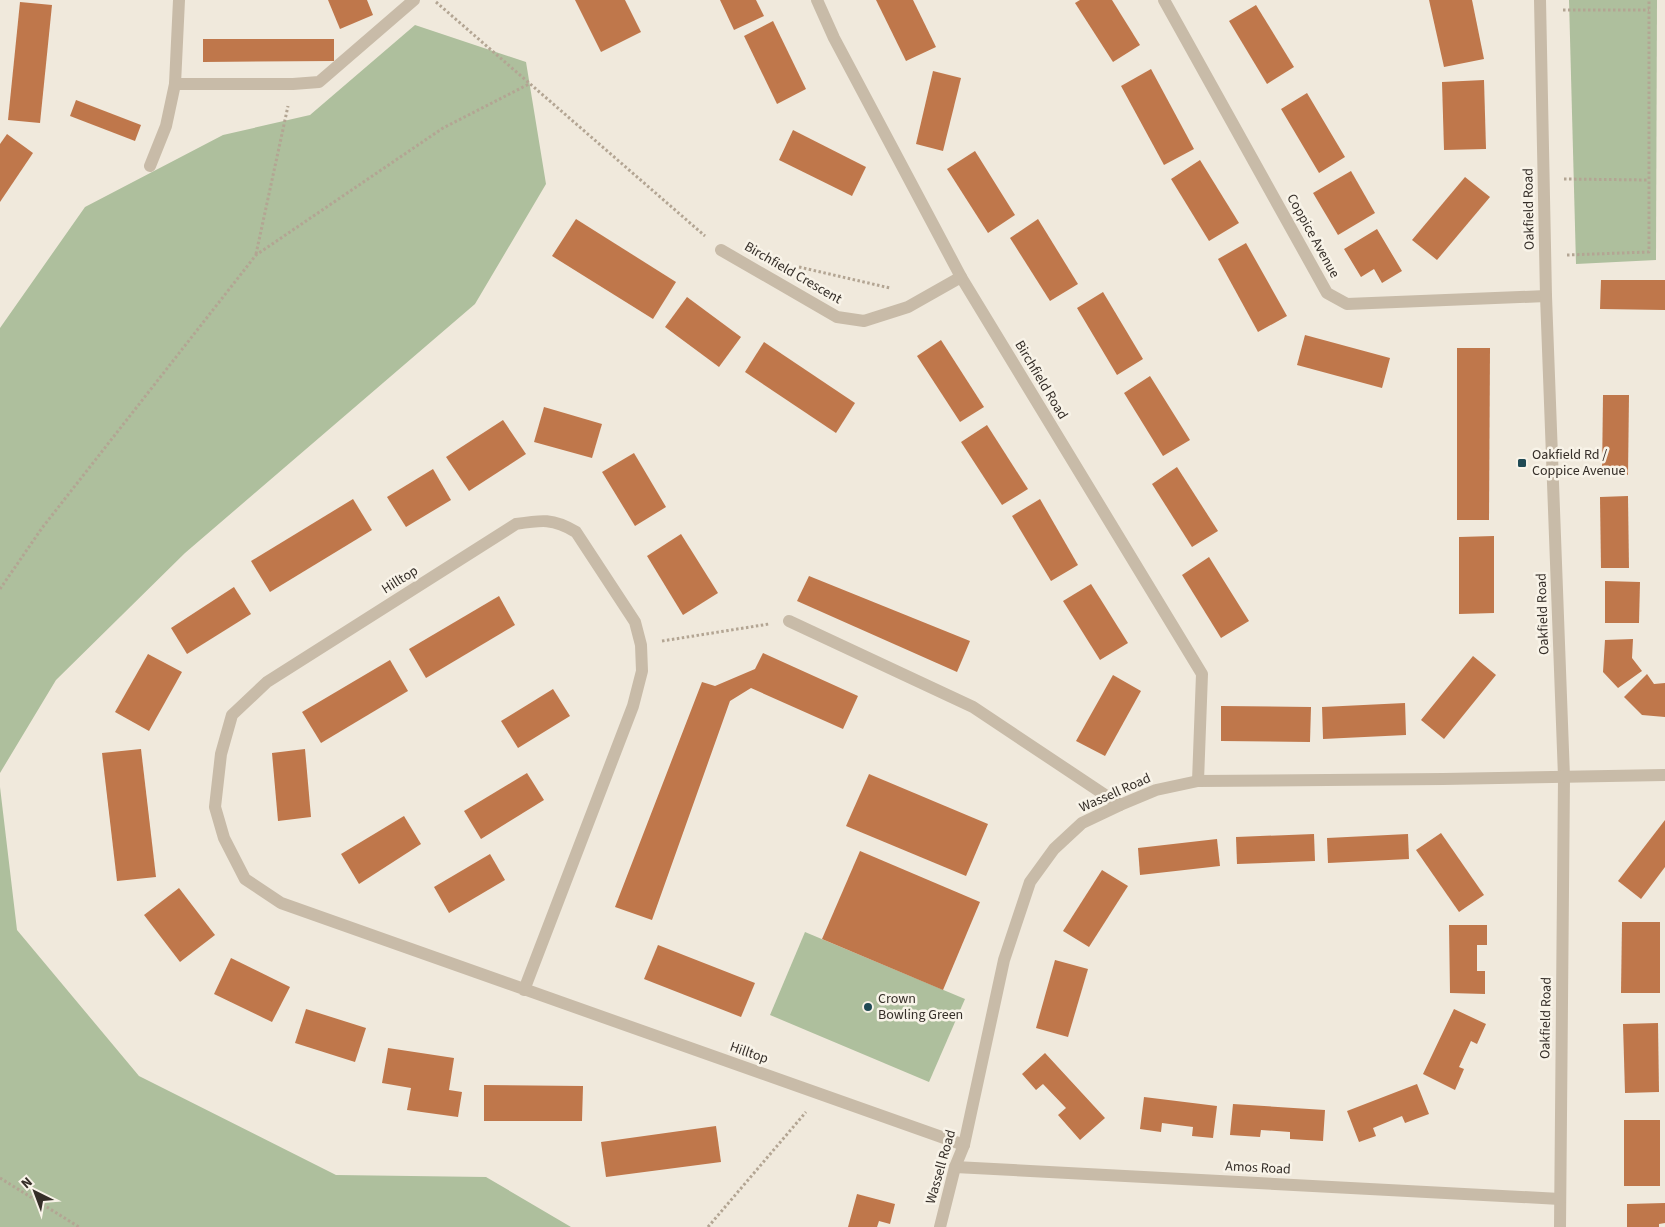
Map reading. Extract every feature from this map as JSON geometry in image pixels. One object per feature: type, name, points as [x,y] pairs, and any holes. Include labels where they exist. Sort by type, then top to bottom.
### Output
[{"type":"street","points":[[150,166],[166,126],[174,84],[179,0]]},
{"type":"street","points":[[174,84],[293,84],[318,82],[414,0]]},
{"type":"street","name":"Birchfield Road","points":[[817,0],[834,38],[960,277],[1202,674],[1198,781]]},
{"type":"street","name":"Coppice Avenue","points":[[1164,0],[1327,293],[1347,304],[1546,296]]},
{"type":"street","name":"Oakfield Road","points":[[1540,5],[1546,296],[1564,777],[1560,1227]]},
{"type":"street","name":"Birchfield Crescent","points":[[721,250],[837,317],[864,321],[908,307],[960,277]]},
{"type":"street","name":"Hilltop","points":[[524,990],[633,706],[642,671],[642,645],[635,622],[576,532],[562,524],[539,520],[516,524],[267,682],[232,715],[221,754],[215,808],[224,838],[245,879],[281,903],[524,990],[964,1145]]},
{"type":"street","points":[[789,621],[973,707],[1120,805]]},
{"type":"street","name":"Wassell Road","points":[[940,1227],[955,1167],[964,1145],[1004,960],[1030,882],[1054,849],[1082,823],[1156,790],[1198,781],[1665,775]]},
{"type":"street","name":"Amos Road","points":[[955,1167],[1560,1199]]},
{"type":"path","points":[[434,0],[721,250]]},
{"type":"path","points":[[1545,256],[1649,252],[1649,0]]},
{"type":"path","points":[[1540,5],[1649,10]]},
{"type":"path","points":[[256,255],[293,84]]},
{"type":"path","points":[[0,589],[48,520],[256,255],[443,128],[529,84]]},
{"type":"path","points":[[1544,179],[1649,180]]},
{"type":"path","points":[[796,266],[926,296]]},
{"type":"path","points":[[642,645],[789,621]]},
{"type":"path","points":[[708,1227],[821,1094]]},
{"type":"path","points":[[0,1178],[79,1227]]},
{"type":"green space","points":[[1569,0],[1657,0],[1656,260],[1576,264]]},
{"type":"green space","points":[[415,25],[526,62],[546,184],[475,304],[185,553],[56,680],[0,773],[0,328],[85,207],[223,135],[310,115]]},
{"type":"green space","points":[[0,787],[17,930],[139,1076],[336,1175],[486,1177],[571,1227],[0,1227]]},
{"type":"green space","name":"Crown Bowling Green","points":[[805,932],[965,999],[929,1082],[770,1015]]},
{"type":"building","points":[[328,0],[367,0],[373,15],[340,29]]},
{"type":"building","points":[[575,0],[625,0],[641,32],[601,52]]},
{"type":"building","points":[[720,0],[756,0],[764,16],[734,30]]},
{"type":"building","points":[[876,0],[913,0],[936,47],[906,61]]},
{"type":"building","points":[[1080,0],[1112,0],[1140,45],[1113,62],[1075,3]]},
{"type":"building","points":[[1429,0],[1472,0],[1484,59],[1444,67]]},
{"type":"building","points":[[20,2],[52,5],[40,123],[8,120]]},
{"type":"building","points":[[1256,5],[1294,67],[1267,84],[1229,21]]},
{"type":"building","points":[[773,21],[806,89],[777,104],[744,36]]},
{"type":"building","points":[[203,39],[334,39],[334,61],[203,62]]},
{"type":"building","points":[[1151,69],[1194,149],[1164,165],[1121,86]]},
{"type":"building","points":[[933,71],[961,78],[943,151],[916,144]]},
{"type":"building","points":[[1484,80],[1486,149],[1444,150],[1442,82]]},
{"type":"building","points":[[1307,93],[1345,157],[1319,173],[1281,109]]},
{"type":"building","points":[[76,100],[141,125],[135,141],[70,116]]},
{"type":"building","points":[[793,130],[866,167],[852,196],[779,160]]},
{"type":"building","points":[[7,134],[33,153],[0,202],[0,144]]},
{"type":"building","points":[[975,151],[1015,215],[988,233],[947,169]]},
{"type":"building","points":[[1200,160],[1239,223],[1209,241],[1171,179]]},
{"type":"building","points":[[1351,171],[1375,213],[1338,235],[1313,193]]},
{"type":"building","points":[[1465,177],[1490,197],[1437,260],[1412,240]]},
{"type":"building","points":[[576,219],[676,282],[653,319],[552,256]]},
{"type":"building","points":[[1038,219],[1078,284],[1050,301],[1010,238]]},
{"type":"building","points":[[1377,229],[1402,271],[1382,283],[1374,269],[1361,277],[1344,249]]},
{"type":"building","points":[[1246,243],[1287,316],[1258,332],[1218,259]]},
{"type":"building","points":[[1601,280],[1665,280],[1665,310],[1600,309]]},
{"type":"building","points":[[1103,292],[1143,359],[1117,375],[1077,308]]},
{"type":"building","points":[[687,297],[741,337],[719,367],[665,327]]},
{"type":"building","points":[[1305,335],[1390,358],[1382,388],[1297,365]]},
{"type":"building","points":[[941,340],[984,407],[960,422],[917,356]]},
{"type":"building","points":[[764,342],[855,403],[836,433],[745,372]]},
{"type":"building","points":[[1457,348],[1490,348],[1489,520],[1457,520]]},
{"type":"building","points":[[1150,376],[1190,440],[1163,456],[1124,393]]},
{"type":"building","points":[[1603,395],[1629,395],[1628,475],[1602,475]]},
{"type":"building","points":[[544,407],[602,424],[592,458],[534,442]]},
{"type":"building","points":[[503,420],[526,454],[469,491],[446,457]]},
{"type":"building","points":[[987,425],[1028,489],[1002,505],[961,442]]},
{"type":"building","points":[[634,453],[666,507],[635,526],[602,472]]},
{"type":"building","points":[[1177,467],[1218,531],[1192,547],[1152,484]]},
{"type":"building","points":[[433,469],[451,500],[406,527],[387,497]]},
{"type":"building","points":[[1628,496],[1629,568],[1601,568],[1600,497]]},
{"type":"building","points":[[353,499],[372,530],[270,592],[251,561]]},
{"type":"building","points":[[1040,499],[1078,565],[1051,581],[1012,516]]},
{"type":"building","points":[[681,534],[718,593],[683,615],[647,556]]},
{"type":"building","points":[[1494,536],[1494,613],[1459,614],[1459,537]]},
{"type":"building","points":[[1209,557],[1249,621],[1221,638],[1182,575]]},
{"type":"building","points":[[809,576],[970,641],[957,672],[797,601]]},
{"type":"building","points":[[1605,581],[1640,582],[1639,623],[1605,623]]},
{"type":"building","points":[[1091,584],[1128,643],[1100,660],[1063,601]]},
{"type":"building","points":[[234,587],[251,614],[187,654],[171,628]]},
{"type":"building","points":[[499,596],[515,625],[426,678],[409,649]]},
{"type":"building","points":[[1633,639],[1632,658],[1642,671],[1618,688],[1603,672],[1605,640]]},
{"type":"building","points":[[763,653],[858,696],[843,729],[751,688],[730,701],[652,920],[615,907],[702,682],[715,686],[755,669]]},
{"type":"building","points":[[148,654],[182,672],[149,731],[115,712]]},
{"type":"building","points":[[1473,656],[1496,675],[1444,739],[1421,720]]},
{"type":"building","points":[[390,660],[408,691],[321,743],[302,712]]},
{"type":"building","points":[[1647,674],[1654,684],[1665,683],[1665,717],[1642,715],[1624,697]]},
{"type":"building","points":[[1113,675],[1141,691],[1105,756],[1076,741]]},
{"type":"building","points":[[553,689],[570,716],[518,748],[501,721]]},
{"type":"building","points":[[1405,703],[1406,735],[1323,739],[1322,707]]},
{"type":"building","points":[[1221,706],[1311,707],[1310,742],[1221,741]]},
{"type":"building","points":[[141,749],[156,877],[117,881],[102,753]]},
{"type":"building","points":[[305,749],[311,817],[278,821],[272,753]]},
{"type":"building","points":[[527,773],[544,800],[481,839],[464,811]]},
{"type":"building","points":[[869,774],[988,824],[966,876],[846,826]]},
{"type":"building","points":[[404,816],[421,844],[359,884],[341,854]]},
{"type":"building","points":[[1665,820],[1665,867],[1641,899],[1618,881]]},
{"type":"building","points":[[1441,833],[1484,895],[1459,912],[1416,850]]},
{"type":"building","points":[[1314,834],[1315,861],[1237,864],[1236,837]]},
{"type":"building","points":[[1408,834],[1409,859],[1328,863],[1327,838]]},
{"type":"building","points":[[1217,839],[1220,866],[1140,875],[1138,848]]},
{"type":"building","points":[[860,851],[980,902],[943,990],[822,939]]},
{"type":"building","points":[[490,854],[505,880],[449,913],[434,887]]},
{"type":"building","points":[[1102,870],[1128,886],[1089,947],[1063,931]]},
{"type":"building","points":[[179,888],[215,935],[180,962],[144,915]]},
{"type":"building","points":[[1622,922],[1660,922],[1660,993],[1621,993]]},
{"type":"building","points":[[1449,925],[1487,925],[1487,945],[1477,945],[1477,971],[1485,971],[1485,994],[1450,993]]},
{"type":"building","points":[[658,945],[755,983],[741,1017],[644,979]]},
{"type":"building","points":[[231,958],[290,987],[272,1022],[214,994]]},
{"type":"building","points":[[1055,960],[1088,969],[1068,1037],[1036,1028]]},
{"type":"building","points":[[306,1009],[366,1028],[355,1062],[295,1043]]},
{"type":"building","points":[[1454,1009],[1486,1024],[1477,1044],[1471,1041],[1459,1067],[1464,1069],[1455,1090],[1423,1074]]},
{"type":"building","points":[[1658,1023],[1659,1092],[1625,1093],[1623,1024]]},
{"type":"building","points":[[388,1048],[454,1058],[449,1090],[462,1092],[458,1117],[407,1110],[411,1088],[382,1083]]},
{"type":"building","points":[[1045,1053],[1105,1118],[1080,1140],[1058,1115],[1066,1108],[1043,1084],[1036,1090],[1022,1074]]},
{"type":"building","points":[[1417,1084],[1429,1114],[1405,1123],[1402,1116],[1373,1128],[1376,1136],[1359,1142],[1347,1111]]},
{"type":"building","points":[[484,1085],[583,1086],[582,1121],[484,1121]]},
{"type":"building","points":[[1144,1097],[1217,1106],[1213,1138],[1192,1136],[1193,1127],[1162,1123],[1161,1132],[1140,1129]]},
{"type":"building","points":[[1233,1104],[1325,1110],[1323,1141],[1290,1139],[1290,1132],[1261,1130],[1260,1137],[1230,1135]]},
{"type":"building","points":[[1624,1120],[1660,1120],[1660,1186],[1624,1186]]},
{"type":"building","points":[[716,1126],[721,1162],[606,1177],[601,1142]]},
{"type":"building","points":[[857,1194],[895,1204],[890,1224],[879,1221],[877,1227],[848,1227]]},
{"type":"building","points":[[1665,1203],[1665,1223],[1659,1224],[1659,1227],[1627,1227],[1627,1204]]},
{"type":"place","name":"Oakfield Rd / Coppice Avenue","points":[[1522,463]]},
{"type":"place","name":"Crown Bowling Green","points":[[868,1007]]}]
